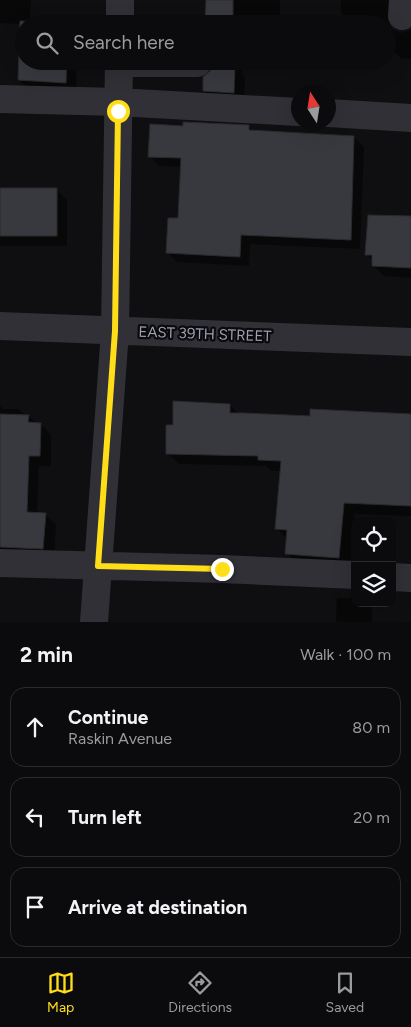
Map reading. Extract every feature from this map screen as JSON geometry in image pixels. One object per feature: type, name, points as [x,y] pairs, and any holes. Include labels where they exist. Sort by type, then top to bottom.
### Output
[{"type":"street","points":[[120,0],[120,15]]},
{"type":"street","points":[[94,622],[115,331],[119,70]]},
{"type":"street","points":[[0,98],[118,102],[291,112]]},
{"type":"street","points":[[336,113],[411,118]]},
{"type":"street","name":"EAST 39TH STREET","points":[[0,326],[411,342]]},
{"type":"street","points":[[0,563],[351,575]]},
{"type":"street","points":[[396,577],[411,578]]},
{"type":"building","points":[[206,0],[233,0],[233,15],[205,15]]},
{"type":"building","points":[[18,70],[67,70],[66,83],[18,80]]},
{"type":"building","points":[[211,70],[235,70],[234,93],[203,91],[203,77]]},
{"type":"building","points":[[183,122],[249,125],[249,130],[354,136],[351,240],[241,235],[240,257],[166,253],[168,218],[178,218],[181,158],[148,157],[150,124],[183,126]]},
{"type":"building","points":[[0,188],[57,188],[57,236],[0,236]]},
{"type":"building","points":[[368,215],[411,216],[411,268],[372,266],[372,255],[365,255]]},
{"type":"building","points":[[173,401],[230,404],[230,413],[310,416],[310,409],[411,414],[411,506],[344,503],[339,558],[285,554],[287,530],[275,529],[281,461],[258,460],[258,456],[166,454],[166,425],[173,425]]},
{"type":"building","points":[[0,414],[29,415],[28,422],[41,423],[40,456],[29,456],[27,512],[46,513],[43,549],[0,547]]},
{"type":"route","points":[[118,111],[115,331],[98,566],[222,569]]}]
